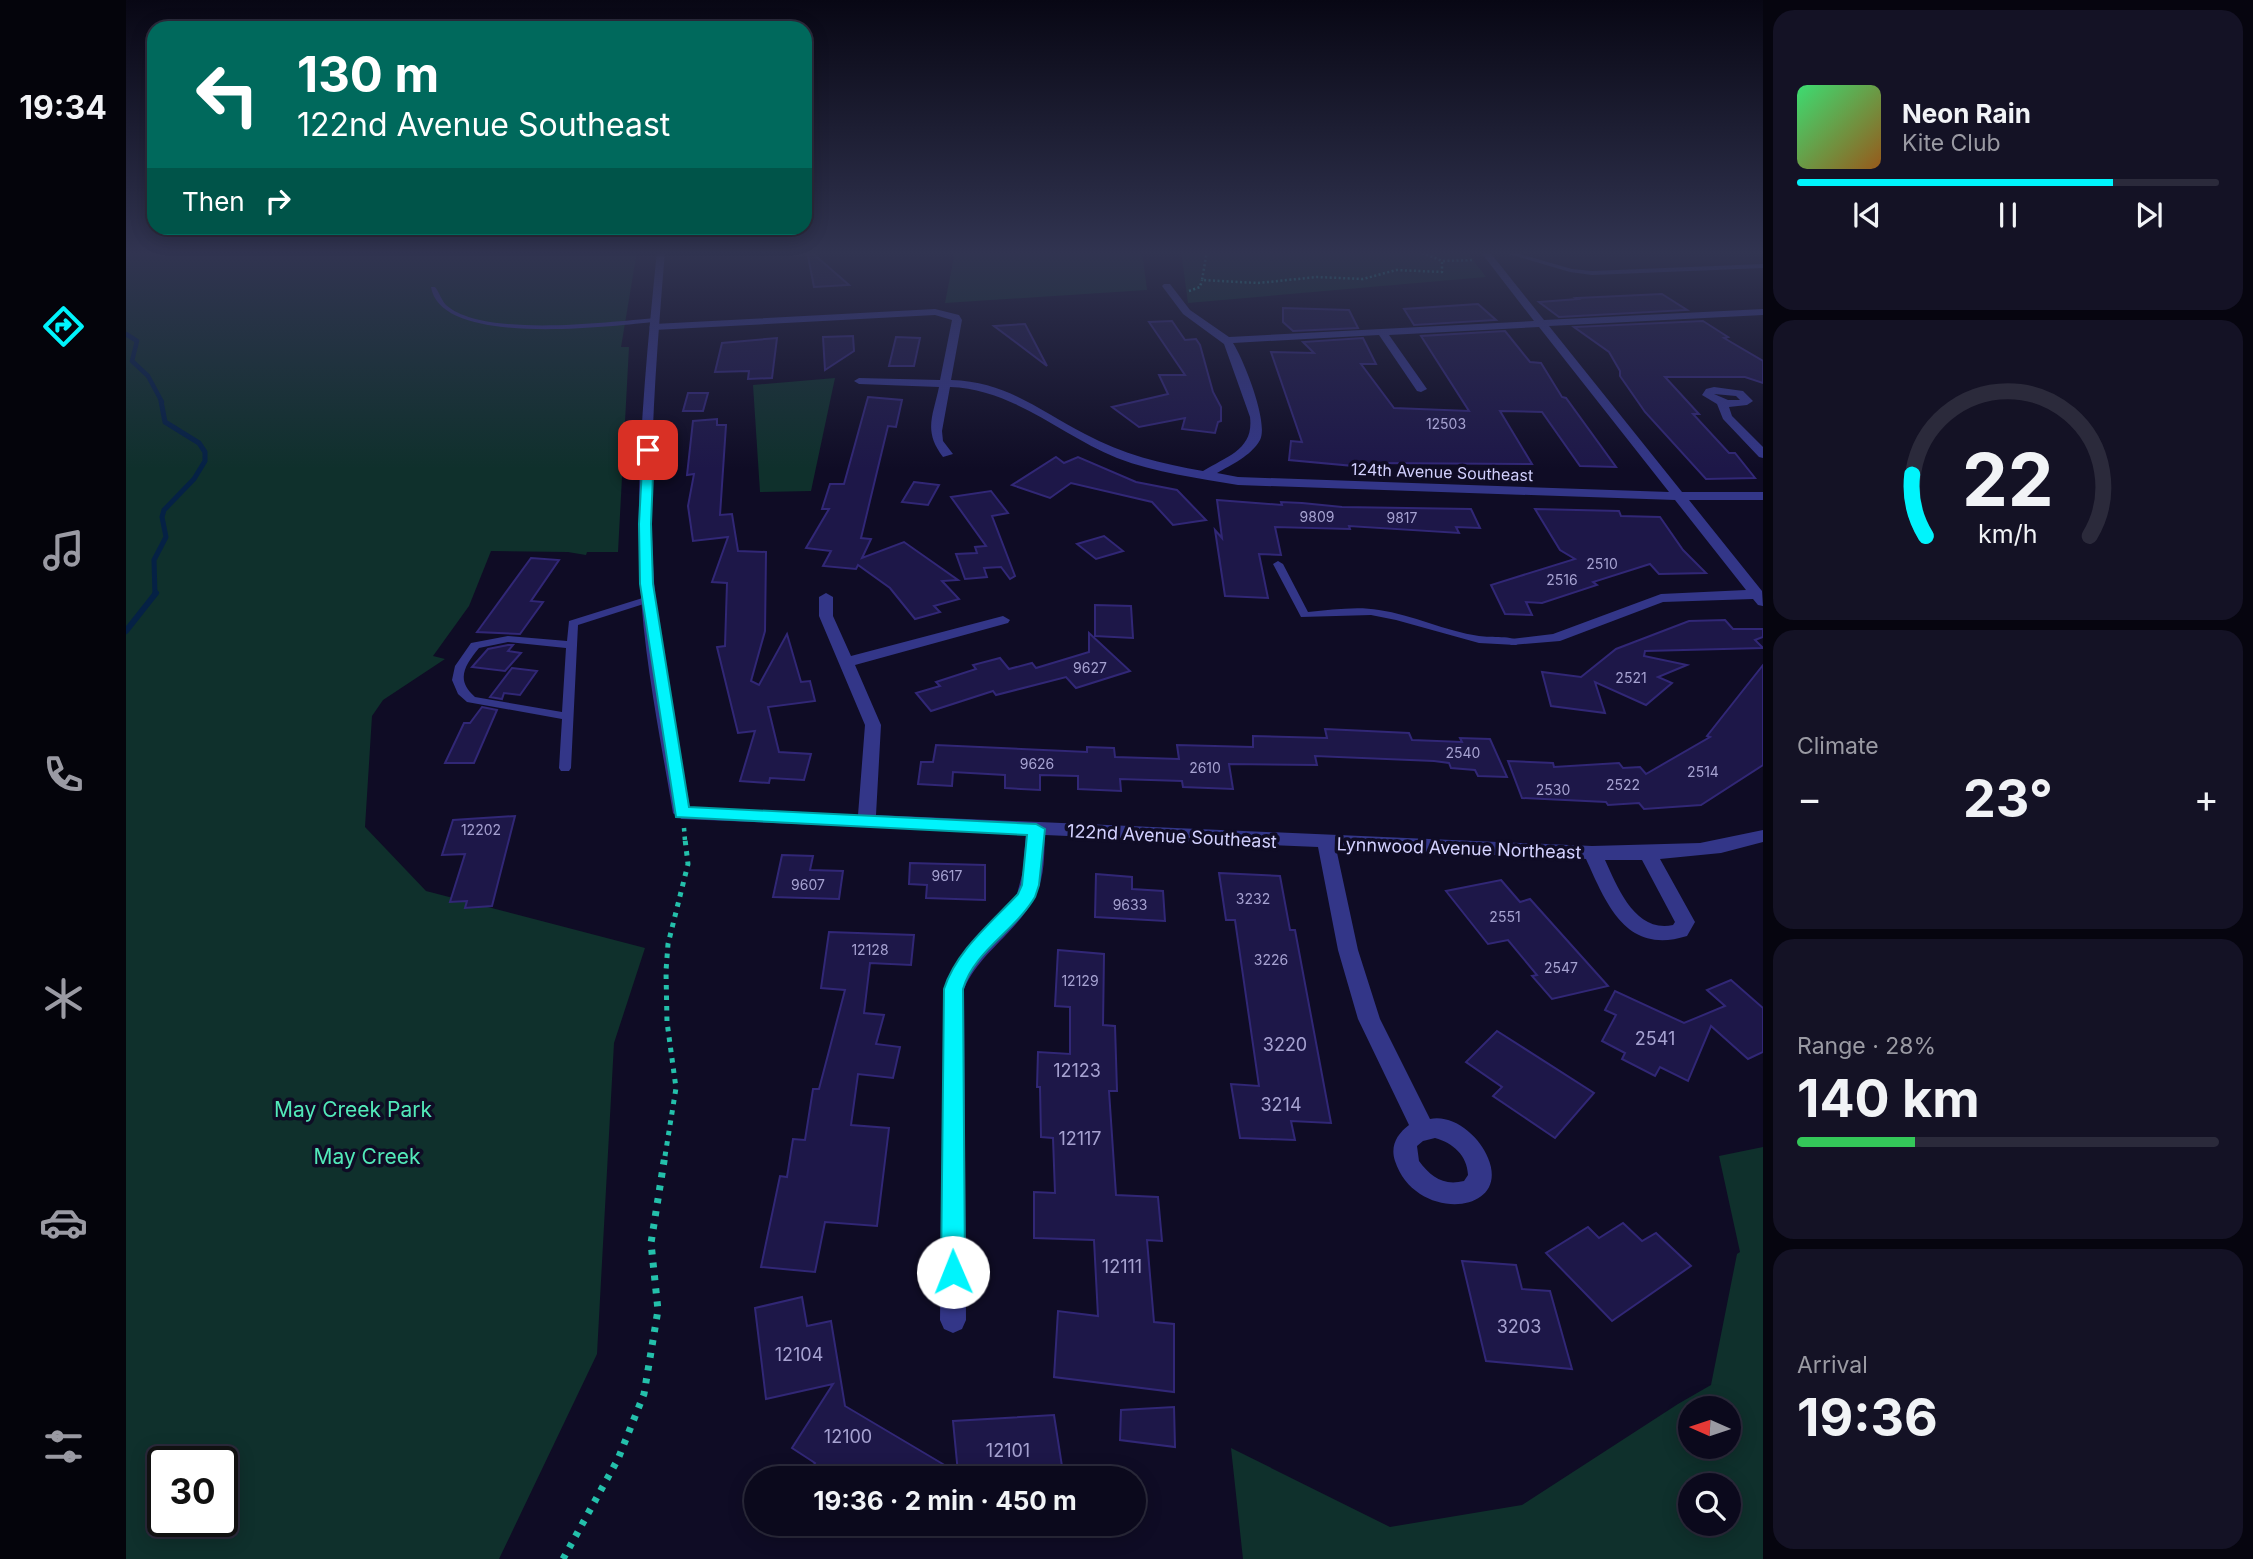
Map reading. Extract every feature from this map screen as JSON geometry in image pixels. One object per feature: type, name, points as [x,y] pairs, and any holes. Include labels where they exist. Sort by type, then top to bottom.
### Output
[{"type":"street","points":[[654,324],[645,524],[649,599],[682,813]]},
{"type":"street","points":[[947,454],[937,441],[936,431],[956,324]]},
{"type":"street","points":[[1203,324],[1228,340],[1549,324]]},
{"type":"street","points":[[1544,324],[1760,598]]},
{"type":"street","points":[[1383,333],[1421,389]]},
{"type":"street","points":[[1203,476],[1253,443],[1259,433],[1258,416],[1228,340]]},
{"type":"street","name":"124th Avenue Southeast","points":[[859,381],[944,383],[998,391],[1040,410],[1099,447],[1203,476],[1270,484],[1763,496]]},
{"type":"street","points":[[1722,402],[1727,417],[1763,454]]},
{"type":"street","points":[[826,597],[826,616],[873,725],[867,821]]},
{"type":"street","points":[[1516,642],[1555,638],[1661,598],[1760,598]]},
{"type":"street","points":[[848,662],[1003,620]]},
{"type":"street","name":"122nd Avenue Southeast","points":[[682,813],[1326,843]]},
{"type":"street","points":[[953,1320],[954,989],[958,975],[971,957],[1026,897],[1031,885],[1036,829]]},
{"type":"street","name":"Lynnwood Avenue Northeast","points":[[1326,843],[1648,854],[1709,849],[1740,844],[1763,836]]},
{"type":"street","points":[[1326,843],[1348,950],[1369,1019],[1423,1129]]},
{"type":"street","name":"Lynnwood Avenue Northeast","points":[[1592,853],[1626,917],[1652,934],[1669,935],[1680,931],[1685,922],[1648,854]]},
{"type":"lane","points":[[491,324],[538,327],[632,324]]},
{"type":"lane","points":[[1278,564],[1305,615],[1377,612],[1466,639],[1491,643],[1516,642]]},
{"type":"lane","points":[[565,768],[573,623],[649,599]]},
{"type":"lane","points":[[568,718],[471,699],[461,692],[457,684],[461,662],[475,645],[508,639],[571,645]]},
{"type":"path","points":[[563,1559],[618,1459],[644,1394],[658,1310],[651,1243],[676,1088],[667,1022],[666,971],[668,944],[688,864],[682,813]]},
{"type":"green space","name":"May Creek Park","points":[[126,324],[625,324],[621,347],[629,347],[618,552],[587,552],[586,555],[568,552],[491,551],[469,606],[433,656],[445,659],[383,700],[372,716],[365,827],[426,891],[645,948],[614,1043],[597,1354],[499,1559],[126,1559]]},
{"type":"green space","points":[[835,378],[811,491],[760,492],[753,385]]},
{"type":"green space","points":[[1763,1147],[1763,1559],[1243,1559],[1231,1448],[1390,1527],[1522,1505],[1678,1404],[1678,1460],[1741,1460],[1741,1396],[1692,1396],[1711,1385],[1737,1254],[1740,1252],[1719,1156]]},
{"type":"building","points":[[1025,324],[1047,366],[994,326]]},
{"type":"building","points":[[1150,324],[1174,324],[1185,340],[1196,339],[1200,345],[1213,392],[1221,407],[1221,421],[1218,422],[1215,433],[1182,429],[1185,418],[1139,427],[1112,407],[1168,394],[1159,375],[1185,375]]},
{"type":"building","points":[[1285,324],[1356,324],[1358,328],[1293,331]]},
{"type":"building","points":[[1707,324],[1728,337],[1724,338],[1763,361],[1763,383],[1745,377],[1665,377],[1699,414],[1693,414],[1729,453],[1735,453],[1755,478],[1706,479],[1645,412],[1620,376],[1609,352],[1574,327]]},
{"type":"building","points":[[1505,331],[1530,362],[1541,363],[1562,397],[1566,398],[1616,467],[1580,466],[1542,412],[1500,411],[1532,464],[1374,463],[1376,468],[1289,460],[1291,441],[1302,442],[1271,352],[1314,353],[1303,342],[1363,338],[1376,364],[1361,364],[1394,408],[1469,411],[1421,336]]},
{"type":"building","points":[[853,336],[854,351],[825,370],[823,337]]},
{"type":"building","points":[[896,337],[920,338],[914,366],[889,366]]},
{"type":"building","points":[[777,338],[772,378],[748,379],[749,371],[715,372],[722,343]]},
{"type":"building","points":[[688,393],[708,393],[703,411],[683,411]]},
{"type":"building","points":[[868,397],[902,400],[896,427],[888,426],[861,538],[871,539],[862,558],[904,542],[958,580],[942,581],[959,599],[934,606],[940,612],[915,619],[890,588],[858,565],[856,569],[823,566],[831,551],[806,548],[829,509],[822,509],[830,484],[844,484]]},
{"type":"building","points":[[717,419],[717,425],[726,425],[720,515],[732,514],[738,551],[766,552],[765,631],[751,681],[759,685],[787,634],[801,682],[810,681],[815,701],[768,707],[779,752],[811,754],[804,780],[770,778],[769,783],[740,781],[755,731],[738,733],[717,647],[725,646],[727,583],[712,582],[728,537],[693,541],[688,506],[694,474],[687,475],[693,421]]},
{"type":"building","points":[[1056,457],[1064,463],[1078,457],[1136,482],[1177,490],[1206,520],[1173,525],[1152,502],[1071,483],[1050,498],[1012,485]]},
{"type":"building","points":[[914,482],[939,485],[928,505],[902,502]]},
{"type":"building","points":[[991,491],[1008,513],[992,516],[1015,576],[1010,579],[1001,567],[984,568],[987,577],[965,579],[956,554],[977,553],[975,547],[986,546],[951,497]]},
{"type":"building","points":[[1217,500],[1282,505],[1281,502],[1342,507],[1471,509],[1480,528],[1456,527],[1459,533],[1349,526],[1350,529],[1275,527],[1281,555],[1259,554],[1268,598],[1225,596],[1215,530],[1222,538]]},
{"type":"building","points":[[1535,509],[1619,511],[1621,516],[1660,517],[1683,550],[1706,573],[1659,574],[1650,564],[1593,582],[1597,585],[1542,603],[1526,602],[1532,615],[1505,614],[1491,585],[1575,559],[1560,550]]},
{"type":"building","points":[[1104,536],[1123,551],[1096,559],[1077,544]]},
{"type":"building","points":[[531,558],[559,560],[531,601],[543,602],[520,634],[477,632]]},
{"type":"building","points":[[1095,605],[1131,606],[1133,638],[1095,636]]},
{"type":"building","points":[[1725,620],[1733,629],[1763,629],[1763,637],[1755,640],[1763,648],[1645,651],[1644,656],[1687,665],[1658,677],[1672,683],[1646,705],[1595,682],[1605,713],[1551,706],[1542,672],[1581,677],[1616,649],[1689,621]]},
{"type":"building","points":[[1089,633],[1130,671],[1076,688],[1066,677],[996,695],[993,691],[931,711],[916,693],[940,686],[936,682],[976,669],[973,665],[1000,658],[1009,669],[1032,663],[1036,668],[1089,652]]},
{"type":"building","points":[[513,645],[508,651],[521,653],[505,671],[472,667],[488,649]]},
{"type":"building","points":[[1763,665],[1763,765],[1701,805],[1644,809],[1639,803],[1608,805],[1606,802],[1522,798],[1508,761],[1553,763],[1554,767],[1619,763],[1623,768],[1640,767],[1646,774],[1710,737],[1707,736]]},
{"type":"building","points":[[512,668],[537,671],[520,695],[504,693],[502,699],[490,697]]},
{"type":"building","points":[[482,707],[497,710],[474,763],[445,763],[464,723],[470,723]]},
{"type":"building","points":[[1325,729],[1409,733],[1412,740],[1462,742],[1460,738],[1490,739],[1507,777],[1478,776],[1475,770],[1451,768],[1449,763],[1434,761],[1315,756],[1317,765],[1229,764],[1233,789],[1183,787],[1182,781],[1120,779],[1121,791],[1078,789],[1078,776],[1040,775],[1040,790],[1005,788],[1005,775],[953,772],[952,786],[918,784],[921,762],[933,762],[936,745],[1087,752],[1087,747],[1114,748],[1115,757],[1179,759],[1177,745],[1253,747],[1253,736],[1327,738]]},
{"type":"building","points":[[515,816],[492,906],[465,908],[467,901],[450,902],[465,854],[442,855],[453,820]]},
{"type":"building","points":[[782,855],[813,856],[810,870],[843,871],[839,899],[773,897]]},
{"type":"building","points":[[910,863],[985,865],[985,900],[926,898],[927,885],[909,884]]},
{"type":"building","points":[[1219,873],[1280,876],[1290,930],[1295,930],[1331,1123],[1291,1121],[1295,1140],[1240,1138],[1231,1084],[1259,1086],[1235,920],[1226,920]]},
{"type":"building","points":[[1096,874],[1132,877],[1132,889],[1163,891],[1165,921],[1095,917]]},
{"type":"building","points":[[1501,880],[1520,902],[1530,899],[1608,986],[1552,999],[1532,976],[1537,975],[1508,940],[1488,944],[1446,891]]},
{"type":"building","points":[[829,932],[914,935],[911,965],[870,963],[864,1013],[884,1015],[876,1044],[900,1047],[893,1078],[858,1074],[851,1125],[889,1128],[877,1226],[825,1222],[815,1272],[761,1267],[780,1176],[787,1177],[793,1139],[805,1140],[813,1089],[819,1089],[845,990],[821,988]]},
{"type":"building","points":[[1058,950],[1104,954],[1103,1025],[1115,1026],[1117,1091],[1109,1091],[1116,1195],[1158,1197],[1162,1241],[1147,1240],[1154,1322],[1174,1324],[1174,1392],[1054,1377],[1058,1311],[1098,1316],[1094,1240],[1034,1238],[1034,1192],[1055,1193],[1053,1138],[1041,1137],[1040,1087],[1037,1087],[1038,1052],[1070,1054],[1070,1007],[1055,1006]]},
{"type":"building","points":[[1731,980],[1763,1008],[1763,1052],[1748,1059],[1711,1026],[1688,1081],[1660,1067],[1655,1076],[1622,1059],[1625,1053],[1602,1041],[1616,1015],[1605,1010],[1615,991],[1684,1023],[1725,1006],[1707,990]]},
{"type":"building","points":[[1497,1031],[1594,1093],[1555,1138],[1493,1096],[1502,1087],[1466,1062]]},
{"type":"building","points":[[1623,1223],[1642,1241],[1656,1233],[1691,1266],[1612,1321],[1546,1253],[1588,1227],[1599,1238]]},
{"type":"building","points":[[1462,1261],[1516,1265],[1522,1289],[1550,1291],[1572,1369],[1486,1361]]},
{"type":"building","points":[[802,1297],[807,1326],[831,1321],[845,1406],[946,1466],[813,1466],[815,1463],[792,1448],[833,1384],[766,1399],[755,1308]]},
{"type":"building","points":[[1174,1407],[1175,1447],[1120,1440],[1121,1410]]},
{"type":"building","points":[[1054,1415],[1062,1466],[957,1466],[953,1421]]},
{"type":"waterway","name":"May Creek","points":[[126,334],[137,341],[132,361],[148,376],[162,402]]},
{"type":"waterway","name":"May Creek","points":[[155,594],[154,560],[166,537],[162,517],[164,510],[194,479],[205,461],[205,452],[199,443],[165,422],[161,401]]},
{"type":"waterway","name":"May Creek","points":[[126,631],[155,594]]},
{"type":"route","points":[[648,450],[645,524],[647,584],[682,813],[1036,829],[1031,885],[1026,897],[971,957],[958,975],[954,989],[953,1272]]}]
